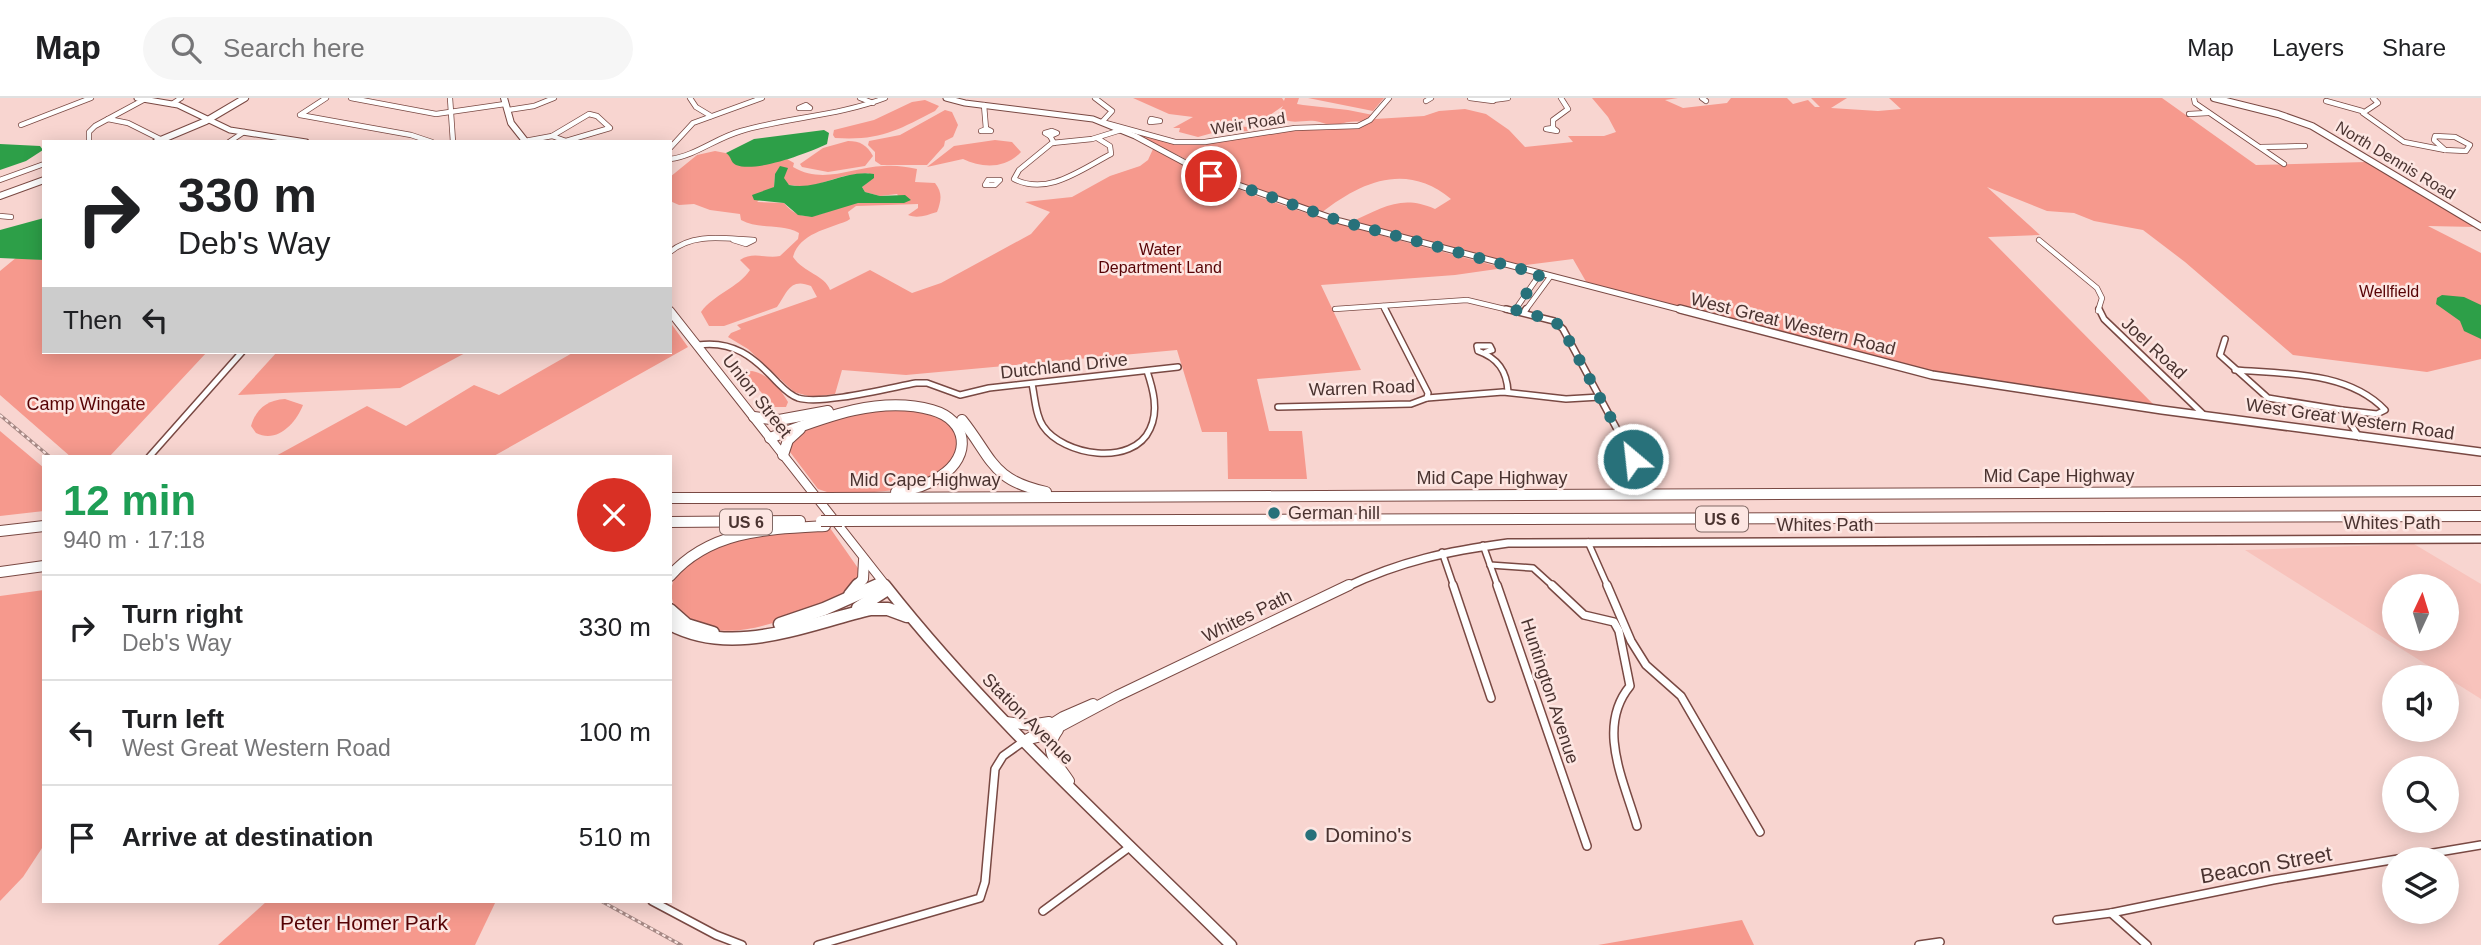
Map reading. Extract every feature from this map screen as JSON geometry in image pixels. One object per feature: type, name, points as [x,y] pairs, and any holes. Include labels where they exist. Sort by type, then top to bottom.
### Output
[{"type":"highway","points":[[768,436],[804,421],[880,403],[935,406],[963,421],[991,466],[1007,479],[1035,490],[1087,496]]},
{"type":"highway","points":[[754,417],[775,421],[804,421],[854,411],[905,407],[945,415],[955,422],[963,433],[964,447],[960,457],[947,472],[934,481],[902,491],[823,500]]},
{"type":"highway","points":[[783,455],[788,440],[804,421]]},
{"type":"highway","points":[[2452,491],[2481,484]]},
{"type":"highway","name":"Mid Cape Highway","points":[[672,498],[823,500],[1087,496],[2481,491]]},
{"type":"highway","name":"US 6","points":[[672,522],[823,524],[897,521],[2481,516]]},
{"type":"highway","points":[[672,574],[694,553],[729,538],[823,524]]},
{"type":"highway","points":[[0,531],[42,526]]},
{"type":"highway","points":[[846,600],[863,579],[864,560]]},
{"type":"highway","points":[[0,572],[42,566]]},
{"type":"highway","points":[[672,612],[681,622],[694,628],[735,633],[785,622],[884,587]]},
{"type":"highway","points":[[843,615],[884,587]]},
{"type":"highway","points":[[672,625],[696,637],[729,640],[764,635],[883,608],[906,616]]},
{"type":"main road","points":[[163,140],[208,120],[245,98]]},
{"type":"main road","name":"North Dennis Road","points":[[2214,98],[2278,114],[2317,129],[2472,222],[2481,224]]},
{"type":"main road","points":[[506,104],[511,123],[525,140]]},
{"type":"main road","points":[[0,197],[42,181]]},
{"type":"main road","name":"Union Street","points":[[672,313],[783,455],[823,500]]},
{"type":"main road","name":"Station Avenue","points":[[823,500],[906,616],[1006,722],[1231,945]]},
{"type":"street","points":[[21,125],[91,98]]},
{"type":"street","points":[[137,98],[172,104],[226,128],[294,140]]},
{"type":"street","points":[[172,104],[181,98]]},
{"type":"street","points":[[326,98],[302,111],[300,115],[418,136],[427,140]]},
{"type":"street","points":[[351,98],[432,113],[451,113],[506,104],[534,106],[554,98]]},
{"type":"street","points":[[450,98],[453,140]]},
{"type":"street","points":[[690,98],[696,107],[711,116]]},
{"type":"street","points":[[744,98],[752,101]]},
{"type":"street","points":[[672,146],[689,126],[762,98]]},
{"type":"street","points":[[860,98],[873,103]]},
{"type":"street","points":[[672,159],[684,157],[713,140],[750,127],[824,116],[885,98]]},
{"type":"street","name":"Weir Road","points":[[946,98],[1076,116],[1175,142],[1195,143],[1301,127],[1350,127],[1370,120],[1389,98]]},
{"type":"street","points":[[1095,98],[1112,111],[1102,122]]},
{"type":"street","points":[[1470,98],[1508,98]]},
{"type":"street","points":[[1553,128],[1554,117],[1567,108],[1561,98]]},
{"type":"street","points":[[2194,98],[2193,102],[2284,164]]},
{"type":"street","points":[[2362,111],[2378,103],[2373,98]]},
{"type":"street","points":[[89,140],[90,130],[145,99]]},
{"type":"street","points":[[2326,101],[2362,111],[2404,142],[2446,151],[2466,151],[2470,145],[2455,137],[2435,136],[2434,140],[2446,151]]},
{"type":"street","points":[[984,105],[986,129]]},
{"type":"street","points":[[807,109],[824,116]]},
{"type":"street","points":[[2189,114],[2210,113]]},
{"type":"street","points":[[531,140],[552,136],[589,114],[597,116],[610,128],[569,140]]},
{"type":"street","points":[[106,119],[128,123],[159,140]]},
{"type":"street","name":"Weir Road","points":[[1102,122],[1121,130]]},
{"type":"street","points":[[1136,130],[1151,122]]},
{"type":"street","points":[[1014,179],[1019,170],[1054,143],[1097,138],[1121,130]]},
{"type":"street","name":"West Great Western Road","points":[[1121,130],[1204,173],[1318,214],[1550,277],[1940,377],[2481,452]]},
{"type":"street","points":[[232,140],[244,132]]},
{"type":"street","points":[[552,136],[563,140]]},
{"type":"street","points":[[1049,136],[1054,143]]},
{"type":"street","points":[[1000,180],[1014,179],[1032,186],[1059,183],[1111,154],[1110,146],[1097,138]]},
{"type":"street","points":[[2259,147],[2305,146]]},
{"type":"street","points":[[0,180],[42,165]]},
{"type":"street","points":[[0,216],[11,217]]},
{"type":"street","points":[[672,250],[681,243],[693,239],[733,240]]},
{"type":"street","name":"Joel Road","points":[[2039,240],[2097,288],[2102,298],[2098,311],[2104,320],[2204,415]]},
{"type":"street","points":[[1515,310],[1540,274]]},
{"type":"street","points":[[1524,312],[1550,277]]},
{"type":"street","points":[[1335,309],[1466,300],[1549,319],[1561,326],[1633,459]]},
{"type":"street","name":"Warren Road","points":[[1278,407],[1411,404],[1427,398],[1428,393],[1383,306]]},
{"type":"street","points":[[2225,339],[2220,355],[2235,370],[2268,398],[2377,414],[2385,410],[2348,384],[2235,370]]},
{"type":"street","name":"Dutchland Drive","points":[[698,345],[716,341],[736,346],[788,393],[805,399],[824,399],[916,383],[931,384],[954,394],[1178,367]]},
{"type":"street","points":[[1486,352],[1506,371],[1508,392]]},
{"type":"street","points":[[151,455],[240,354]]},
{"type":"street","points":[[1032,384],[1042,425],[1059,442],[1080,451],[1116,450],[1135,445],[1149,432],[1156,400],[1147,371]]},
{"type":"street","points":[[1427,398],[1508,392],[1566,400],[1600,397]]},
{"type":"street","points":[[2342,410],[2359,437]]},
{"type":"street","name":"Whites Path","points":[[1026,740],[1357,581],[1399,564],[1483,545],[1588,542],[2481,539]]},
{"type":"street","points":[[1588,542],[1631,641],[1646,665],[1681,696],[1760,832]]},
{"type":"street","name":"Huntington Avenue","points":[[1483,545],[1587,846]]},
{"type":"street","points":[[1443,552],[1491,698]]},
{"type":"street","points":[[1490,565],[1532,568],[1546,584],[1584,615],[1614,622],[1619,631],[1630,686],[1621,693],[1611,720],[1613,740],[1637,826]]},
{"type":"street","points":[[1006,722],[1030,725],[1058,723],[1050,741],[1049,754],[1077,792]]},
{"type":"street","points":[[818,945],[966,904],[979,898],[985,882],[995,769],[1003,756],[1026,740]]},
{"type":"street","name":"Beacon Street","points":[[2057,920],[2111,913],[2273,880],[2481,845]]},
{"type":"street","points":[[1042,911],[1131,846]]},
{"type":"street","points":[[656,903],[691,923],[742,945]]},
{"type":"street","points":[[2111,913],[2147,945]]},
{"type":"street","points":[[1919,945],[1940,942]]},
{"type":"shaded area","points":[[824,130],[829,133],[827,144],[769,164],[745,167],[736,165],[726,153],[754,139]]},
{"type":"shaded area","points":[[0,144],[40,146],[42,149],[26,161],[0,170]]},
{"type":"shaded area","points":[[780,166],[788,168],[784,178],[789,185],[810,185],[853,174],[874,174],[874,178],[862,187],[865,192],[880,196],[905,195],[911,200],[904,203],[858,203],[812,217],[798,215],[784,203],[754,200],[752,195],[774,187],[775,174]]},
{"type":"shaded area","points":[[42,219],[42,260],[0,258],[0,230]]},
{"type":"shaded area","points":[[2442,295],[2464,297],[2481,305],[2481,339],[2464,331],[2460,321],[2436,304],[2437,298]]},
{"type":"shaded area","points":[[2414,544],[2481,584],[2481,699],[2459,685],[2459,665],[2427,665],[2405,651],[2459,651],[2459,574],[2382,574],[2382,636],[2245,550]]},
{"type":"green space","points":[[1133,98],[1282,98],[1284,101],[1285,98],[1299,98],[1297,104],[1373,115],[1365,122],[1329,125],[1282,118],[1278,114],[1283,106],[1267,117],[1208,126],[1255,127],[1251,131],[1216,132],[1198,137],[1179,132],[1180,128],[1173,128],[1193,117],[1169,114]]},
{"type":"green space","points":[[1308,98],[1384,98],[1373,111]]},
{"type":"green space","name":"Wellfield","points":[[1592,98],[1678,98],[1665,100],[1683,108],[1727,103],[1731,98],[1787,98],[1793,104],[1808,100],[1815,107],[1820,107],[1811,98],[1847,98],[1831,108],[1878,111],[1901,109],[1889,98],[2162,98],[2256,165],[2366,162],[2476,227],[2428,226],[2481,253],[2481,359],[2427,372],[2293,355],[2185,262],[2143,230],[2094,221],[2074,213],[2047,211],[1987,187],[2040,235],[1988,237],[2154,405],[1951,376],[1588,285],[1573,259],[1518,266],[1351,222],[1392,205],[1412,203],[1435,209],[1451,199],[1418,181],[1385,180],[1369,185],[1352,192],[1321,213],[1217,175],[1136,134],[1181,144],[1200,144],[1296,129],[1355,129],[1375,119],[1424,116],[1439,111],[1465,109],[1486,114],[1509,130],[1525,147],[1573,142],[1568,136],[1604,136],[1616,132],[1608,117]]},
{"type":"green space","points":[[925,100],[939,106],[935,111],[899,129],[864,138],[835,138],[833,135],[834,130],[874,120],[912,102]]},
{"type":"green space","points":[[945,110],[952,112],[958,125],[953,137],[945,141],[944,146],[927,165],[881,165],[875,161],[875,152],[868,145],[869,141],[900,135]]},
{"type":"green space","points":[[995,140],[1012,142],[1021,152],[1001,164],[985,165],[963,159],[927,167],[954,146]]},
{"type":"green space","points":[[848,141],[863,144],[871,152],[873,156],[865,166],[828,172],[802,167],[800,164],[823,148]]},
{"type":"green space","name":"Water Department Land","points":[[1153,149],[1194,170],[1281,205],[1504,268],[1455,275],[1321,285],[1361,370],[1257,379],[1269,431],[1302,431],[1307,479],[1228,479],[1227,432],[1202,432],[1177,350],[906,375],[842,370],[835,394],[812,397],[794,392],[748,349],[728,337],[741,329],[737,325],[817,297],[811,286],[794,285],[777,307],[724,326],[709,326],[701,312],[750,270],[740,260],[750,256],[780,256],[798,239],[799,233],[785,228],[748,223],[741,220],[740,214],[672,202],[672,175],[697,155],[715,151],[772,162],[787,159],[794,163],[793,167],[816,175],[888,166],[917,169],[915,182],[935,183],[939,190],[937,212],[919,217],[908,215],[918,208],[918,204],[856,206],[848,212],[850,219],[807,238],[796,249],[793,257],[824,281],[830,290],[870,270],[912,293],[941,283],[1031,234],[1050,212],[1025,202],[1072,197],[1110,176],[1140,166],[1148,160]],"holes":[[[784,173],[784,182],[808,187],[844,176],[868,173],[874,177],[862,187],[865,192],[880,196],[897,194],[904,203],[860,202],[809,216],[792,211],[784,203],[757,202],[774,187],[775,174]]]},
{"type":"green space","name":"Camp Wingate","points":[[17,257],[42,260],[42,354],[205,354],[111,455],[69,455],[0,395],[0,271]]},
{"type":"green space","points":[[672,325],[688,347],[496,455],[278,455],[367,406],[406,426],[474,385],[499,395],[571,354],[672,354]]},
{"type":"green space","points":[[275,354],[463,354],[400,388],[238,395]]},
{"type":"green space","points":[[752,371],[768,378],[777,387],[788,402],[786,407],[774,407],[746,375],[746,372]]},
{"type":"green space","points":[[285,399],[303,405],[291,425],[271,436],[256,433],[251,426],[259,410],[273,401]]},
{"type":"green space","points":[[888,410],[918,412],[945,421],[960,435],[956,458],[929,479],[902,489],[827,492],[818,489],[790,452],[792,440],[813,426],[850,415]]},
{"type":"green space","name":"Camp Wingate","points":[[0,431],[42,466],[42,511],[0,516]]},
{"type":"green space","points":[[830,528],[860,571],[853,586],[833,602],[763,626],[728,631],[699,626],[677,610],[672,598],[676,574],[700,552],[747,536]]},
{"type":"green space","points":[[42,590],[42,848],[23,877],[0,901],[0,596]]},
{"type":"green space","name":"Peter Homer Park","points":[[265,903],[495,903],[475,945],[218,945]]},
{"type":"green space","points":[[1742,920],[1754,945],[1598,945]]},
{"type":"railway","points":[[0,415],[48,455]]},
{"type":"railway","points":[[605,903],[681,945]]},
{"type":"place","name":"German hill","points":[[1274,513]]},
{"type":"place","name":"Domino's","points":[[1311,835]]},
{"type":"route","points":[[1211,176],[1340,221],[1540,274],[1515,310],[1549,319],[1561,326],[1633,459]]}]
